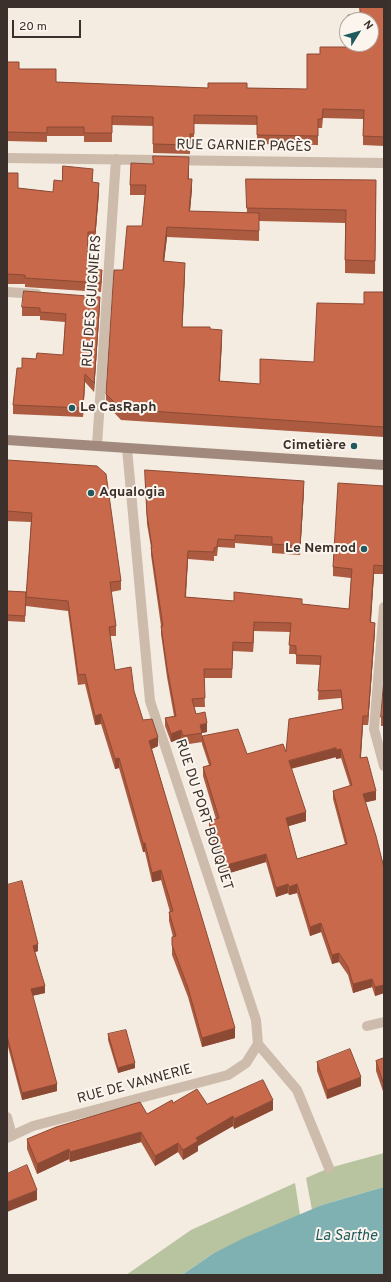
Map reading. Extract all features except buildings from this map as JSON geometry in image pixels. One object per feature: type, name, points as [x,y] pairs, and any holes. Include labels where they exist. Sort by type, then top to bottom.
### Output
[{"type":"main road","points":[[7,440],[384,465]]},
{"type":"street","name":"RUE GARNIER PAGÈS","points":[[7,158],[384,163]]},
{"type":"street","name":"RUE DES GUIGNIERS","points":[[97,445],[103,299],[116,159]]},
{"type":"street","points":[[7,292],[45,295]]},
{"type":"street","name":"RUE DU PORT BOUQUET","points":[[127,448],[150,701],[256,1020],[258,1044]]},
{"type":"street","points":[[384,607],[374,729],[384,766]]},
{"type":"street","points":[[367,1026],[384,1022]]},
{"type":"street","points":[[258,1044],[297,1090],[329,1168]]},
{"type":"street","name":"RUE DE VANNERIE","points":[[9,1137],[33,1126],[228,1075],[246,1063],[258,1044]]},
{"type":"street","points":[[7,1117],[9,1137]]},
{"type":"green space","points":[[384,1153],[384,1187],[322,1205],[312,1210],[306,1178],[329,1168]]},
{"type":"green space","points":[[295,1183],[300,1215],[214,1253],[182,1275],[126,1275],[191,1230]]},
{"type":"water","name":"La Sarthe","points":[[384,1187],[384,1275],[182,1275],[214,1253],[244,1238],[322,1205]]},
{"type":"place","name":"Le CasRaph","points":[[72,408]]},
{"type":"place","name":"Cimetière","points":[[354,446]]},
{"type":"place","name":"Aqualogia","points":[[91,493]]},
{"type":"place","name":"Le Nemrod","points":[[364,549]]}]
